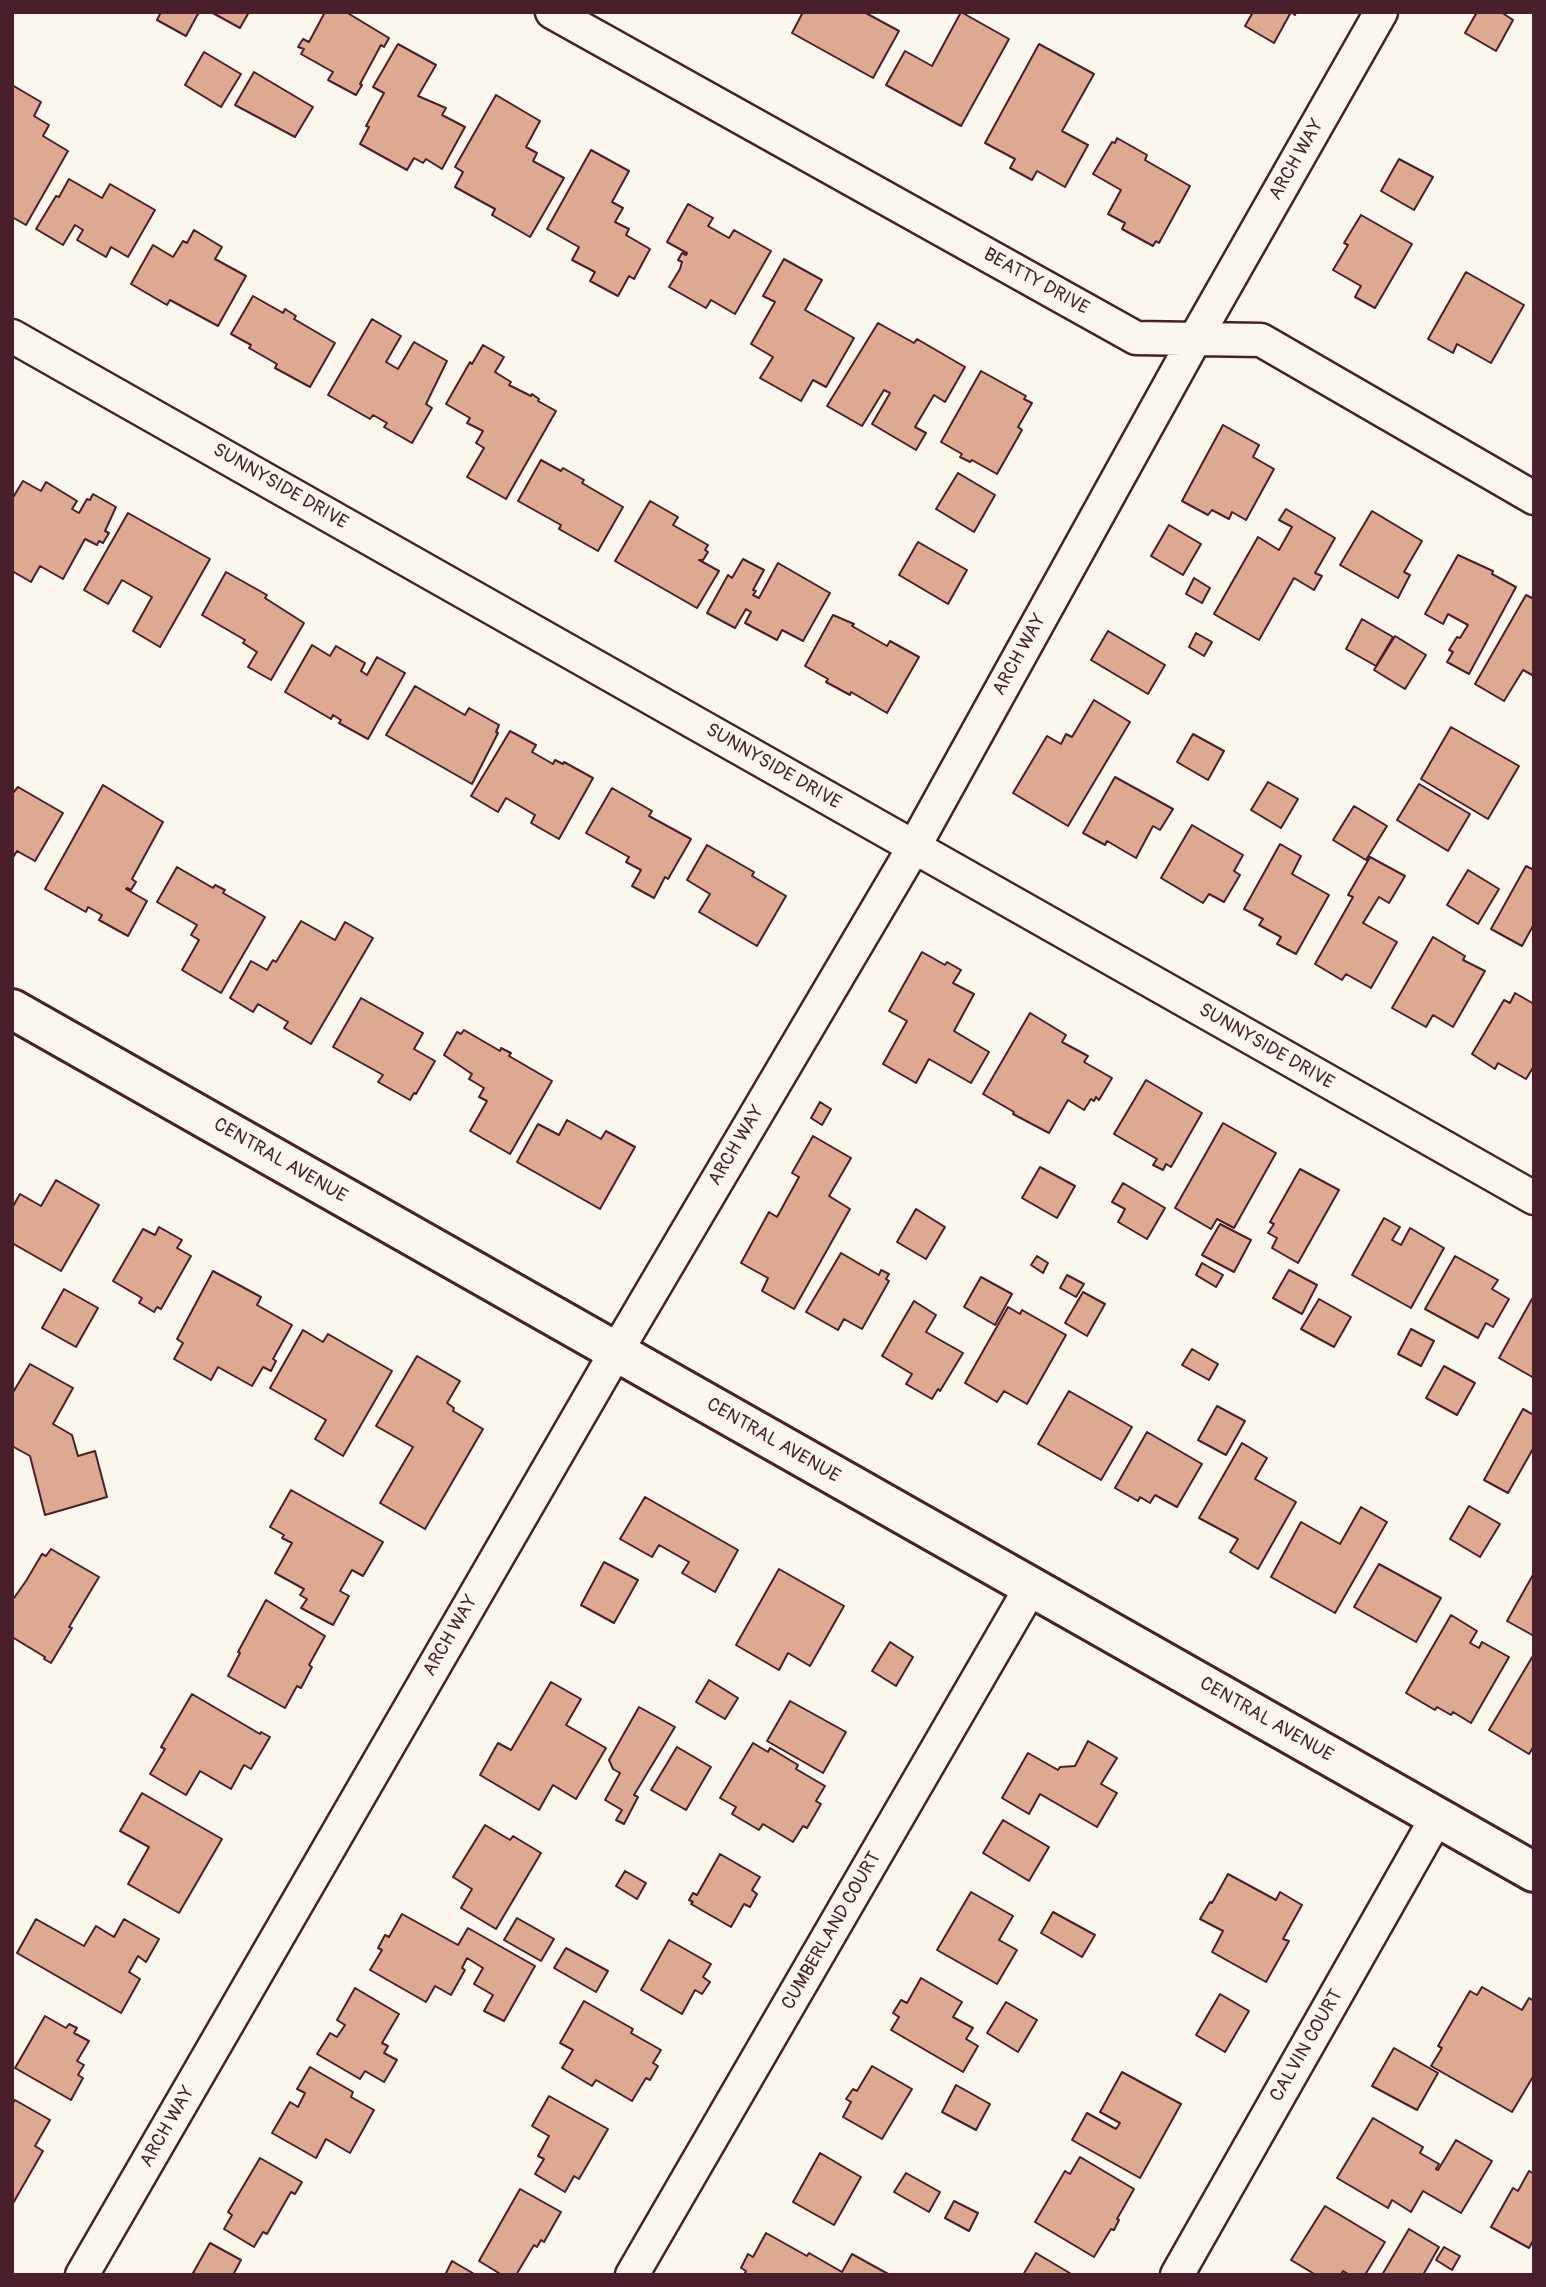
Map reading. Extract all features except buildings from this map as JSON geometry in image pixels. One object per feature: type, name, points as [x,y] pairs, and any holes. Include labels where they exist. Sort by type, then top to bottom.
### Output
[{"type":"main road","name":"CENTRAL AVENUE","points":[[12,1009],[1534,1872]]},
{"type":"street","name":"BEATTY DRIVE","points":[[552,12],[1136,338],[1261,340],[1534,498]]},
{"type":"street","name":"ARCH WAY","points":[[82,2275],[616,1352],[914,847],[1195,339],[1381,12]]},
{"type":"street","name":"SUNNYSIDE DRIVE","points":[[12,336],[1534,1198]]},
{"type":"street","name":"CUMBERLAND COURT","points":[[632,2275],[1031,1587]]},
{"type":"street","name":"CALVIN COURT","points":[[1177,2275],[1437,1817]]}]
